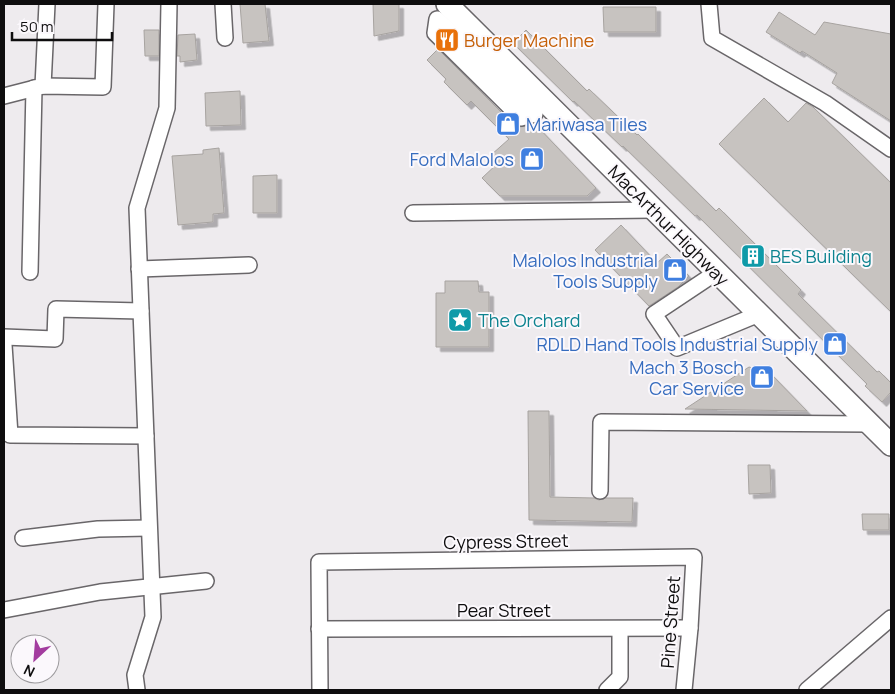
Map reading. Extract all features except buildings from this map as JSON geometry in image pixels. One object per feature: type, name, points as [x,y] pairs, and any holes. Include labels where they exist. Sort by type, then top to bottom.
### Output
[{"type":"highway","name":"MacArthur Highway","points":[[447,4],[490,58],[654,210],[891,445]]},
{"type":"street","points":[[30,272],[39,87],[47,4]]},
{"type":"street","points":[[4,96],[39,87],[103,87],[106,4]]},
{"type":"street","points":[[137,690],[135,675],[153,618],[137,208],[167,108],[169,4]]},
{"type":"street","points":[[223,4],[225,38]]},
{"type":"street","points":[[710,4],[712,38],[825,102],[891,149]]},
{"type":"street","points":[[437,19],[490,58],[523,102],[535,114],[521,118],[436,33],[437,19]]},
{"type":"street","points":[[413,213],[654,210]]},
{"type":"street","points":[[139,269],[250,265]]},
{"type":"street","points":[[717,272],[654,314],[677,348],[759,314]]},
{"type":"street","points":[[4,337],[55,339],[56,309],[141,311]]},
{"type":"street","points":[[4,345],[10,435],[146,436]]},
{"type":"street","points":[[600,491],[600,422],[870,424]]},
{"type":"street","points":[[22,538],[98,529],[149,528]]},
{"type":"street","name":"Cypress Street","points":[[319,629],[319,562],[694,557]]},
{"type":"street","name":"Pine Street","points":[[684,690],[694,557]]},
{"type":"street","points":[[4,610],[100,592],[206,581]]},
{"type":"street","points":[[806,690],[891,618]]},
{"type":"street","name":"Pear Street","points":[[319,629],[690,628]]},
{"type":"street","points":[[319,629],[320,690]]},
{"type":"street","points":[[606,690],[620,677],[620,629]]},
{"type":"place","name":"Burger Machine","points":[[447,40]]},
{"type":"place","name":"Mariwasa Tiles","points":[[508,124]]},
{"type":"place","name":"Ford Malolos","points":[[532,159]]},
{"type":"place","name":"BES Building","points":[[753,256]]},
{"type":"place","name":"Malolos Industrial Tools Supply","points":[[675,270]]},
{"type":"place","name":"The Orchard","points":[[460,320]]},
{"type":"place","name":"RDLD Hand Tools Industrial Supply","points":[[835,344]]},
{"type":"place","name":"Mach 3 Bosch Car Service","points":[[762,377]]}]
